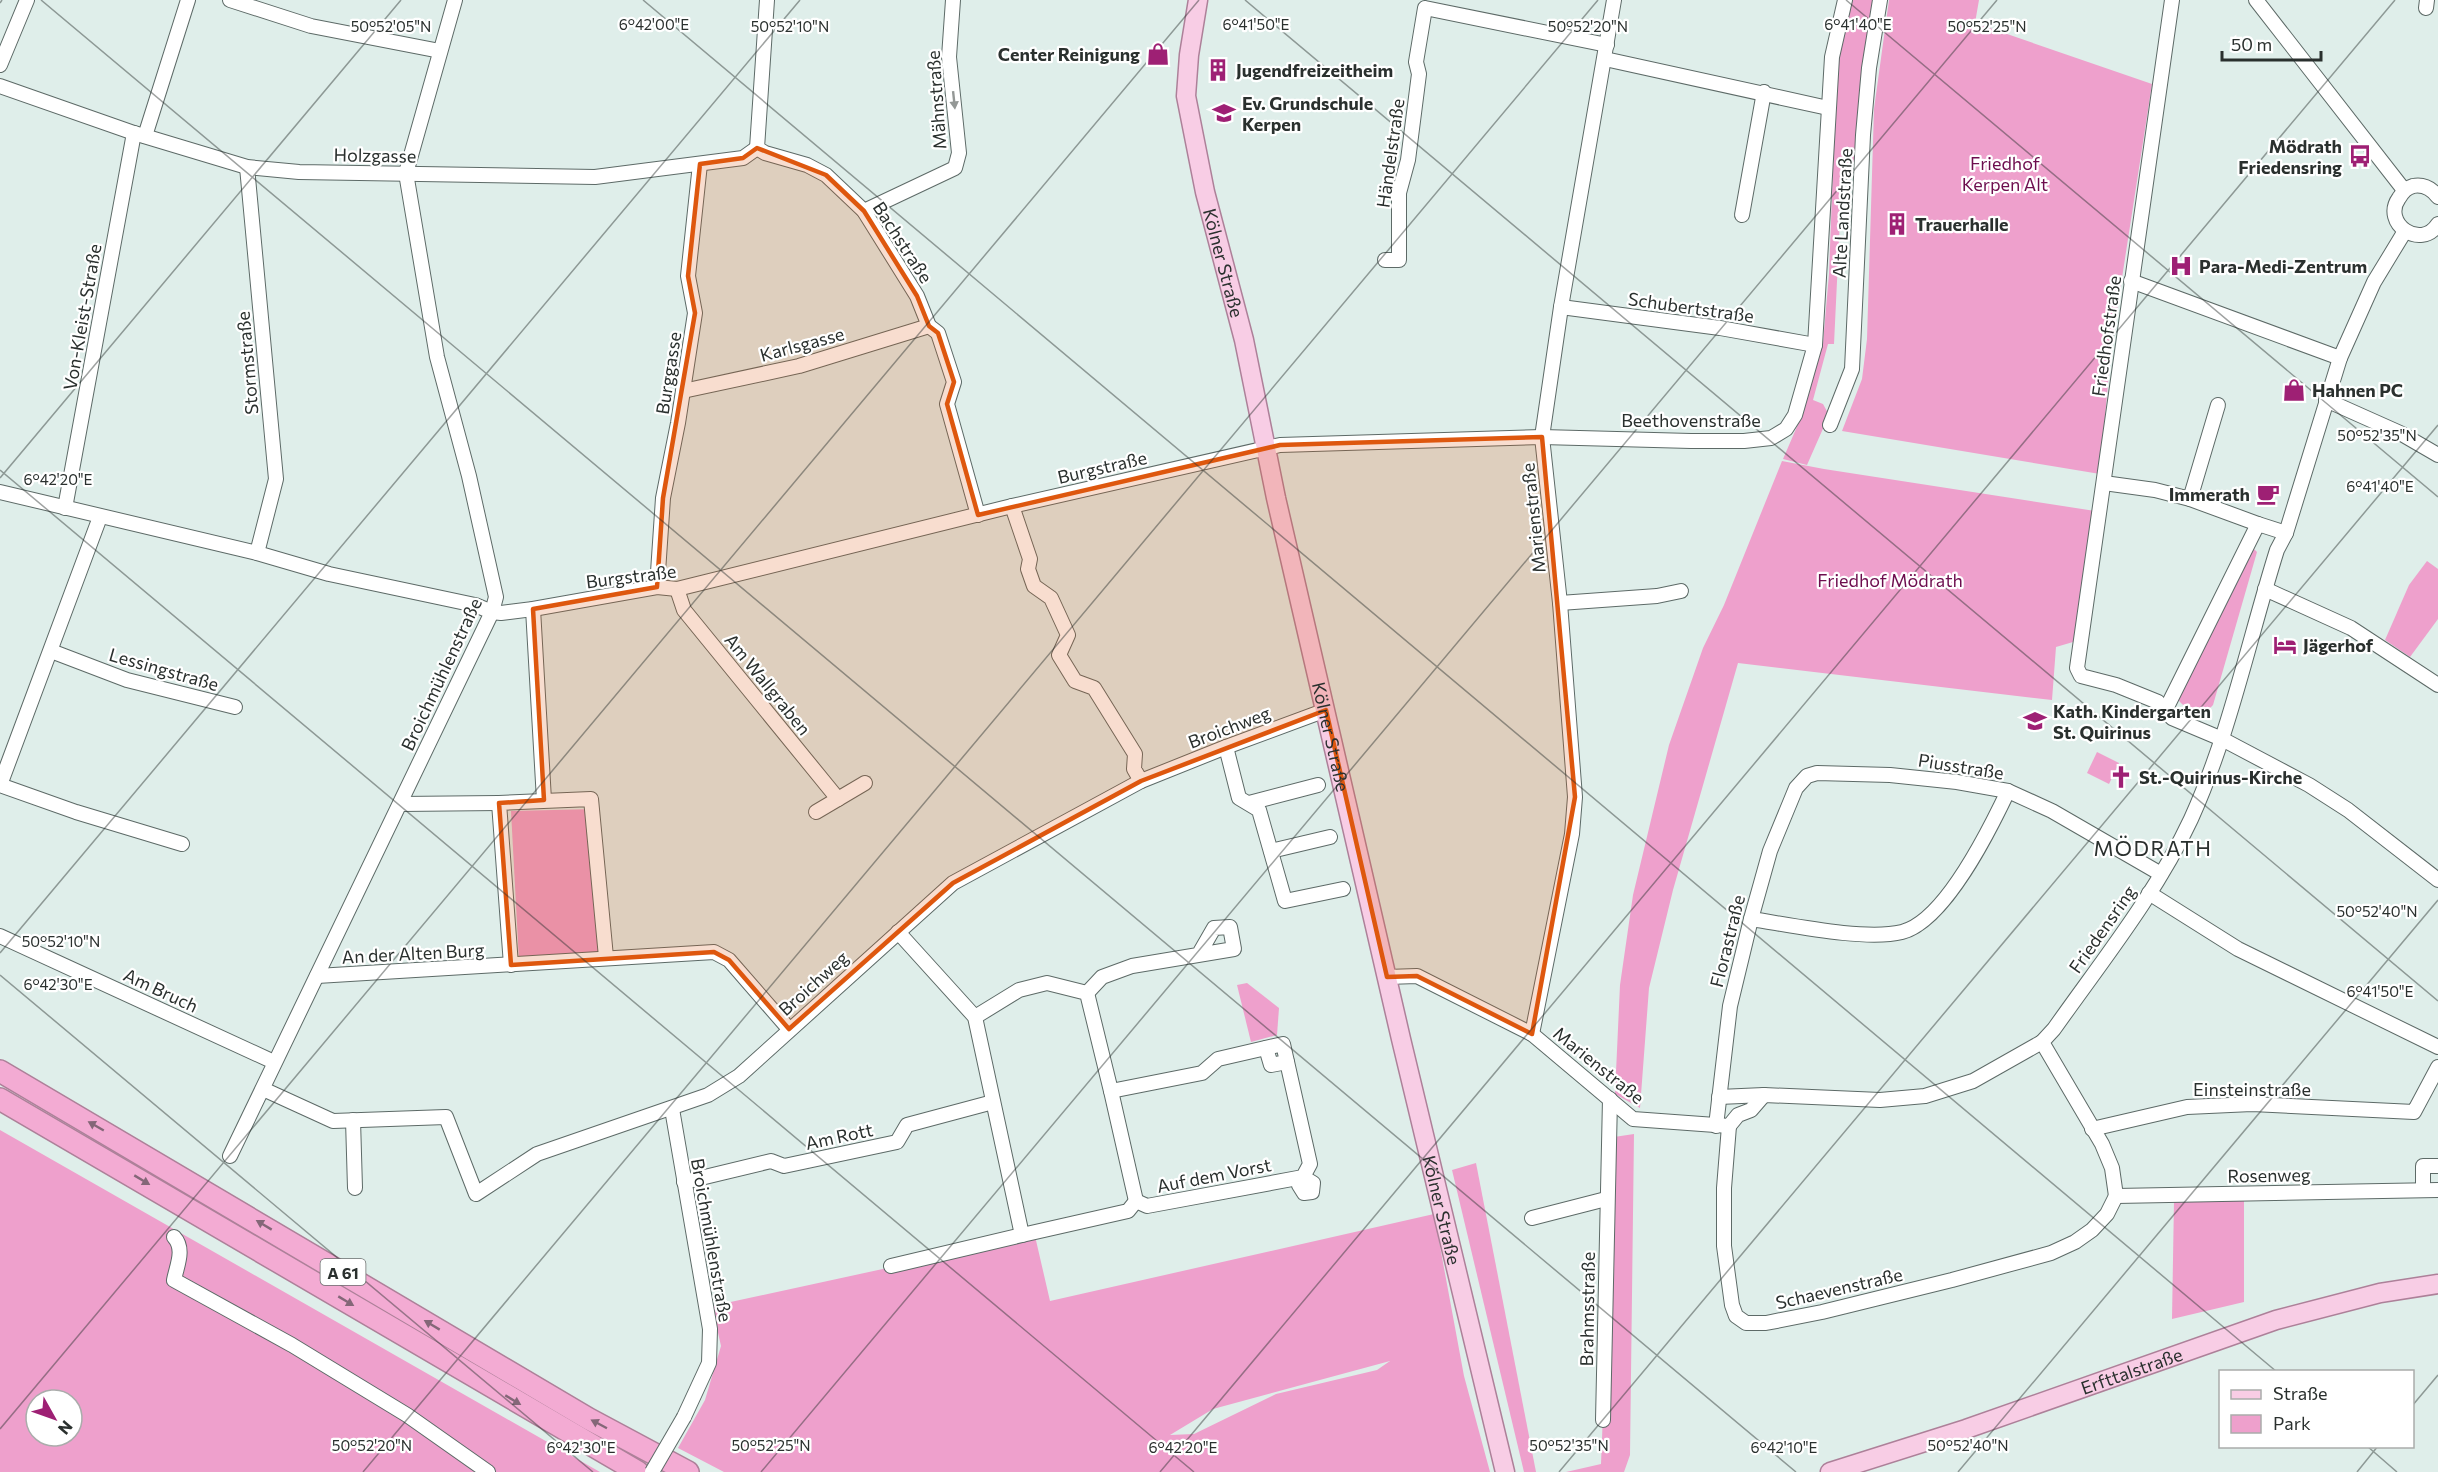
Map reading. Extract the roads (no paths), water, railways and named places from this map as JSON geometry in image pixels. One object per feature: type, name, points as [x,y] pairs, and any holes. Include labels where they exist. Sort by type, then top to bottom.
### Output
[{"type":"highway","name":"A 61","points":[[0,1071],[589,1419],[688,1472]]},
{"type":"highway","name":"A 61","points":[[0,1099],[638,1472]]},
{"type":"main road","name":"Kölner Straße","points":[[1198,0],[1189,55],[1186,96],[1205,192],[1244,340],[1266,450],[1505,1472]]},
{"type":"main road","name":"Erfttalstraße","points":[[1830,1472],[1977,1425],[2276,1320],[2380,1293],[2438,1284]]},
{"type":"street","points":[[0,65],[27,0]]},
{"type":"street","name":"Von-Kleist-Straße","points":[[65,508],[139,134],[188,0]]},
{"type":"street","points":[[230,0],[311,26],[440,51]]},
{"type":"street","name":"Broichmühlenstraße","points":[[230,1156],[492,612],[496,597],[469,476],[437,357],[406,173],[455,0]]},
{"type":"street","points":[[757,148],[767,0]]},
{"type":"street","name":"Mähnstraße","points":[[864,211],[955,168],[959,153],[949,57],[953,0]]},
{"type":"street","name":"Marienstraße","points":[[1532,1034],[1572,834],[1575,797],[1560,603],[1542,436],[1561,307],[1614,0]]},
{"type":"street","name":"Beethovenstraße","points":[[1266,450],[1280,445],[1542,436],[1744,441],[1771,438],[1786,429],[1795,415],[1815,345],[1832,57],[1845,0]]},
{"type":"street","name":"Alte Landstraße","points":[[1830,425],[1852,369],[1863,135],[1869,68],[1880,0]]},
{"type":"street","name":"Friedhofstraße","points":[[2166,709],[2158,702],[2116,685],[2081,676],[2077,668],[2172,0]]},
{"type":"street","points":[[2256,0],[2404,190]]},
{"type":"street","name":"Händelstraße","points":[[1385,260],[1399,260],[1399,193],[1408,160],[1419,74],[1416,62],[1425,8],[1606,52]]},
{"type":"street","points":[[1606,52],[1828,108]]},
{"type":"street","name":"Holzgasse","points":[[0,86],[139,134],[247,167],[299,172],[595,177],[743,158],[757,148]]},
{"type":"street","points":[[1742,215],[1764,92]]},
{"type":"street","name":"Bachstraße","points":[[757,148],[765,153],[807,165],[826,175],[864,211],[917,296],[928,327],[938,333],[954,382],[947,404],[978,515]]},
{"type":"street","name":"Burggasse","points":[[657,587],[663,498],[695,313],[688,276],[700,164]]},
{"type":"street","name":"Stormstraße","points":[[247,167],[276,479],[257,553]]},
{"type":"street","points":[[2436,190],[2413,186],[2404,190],[2394,204],[2395,221],[2405,231],[2416,236],[2437,230]]},
{"type":"street","name":"Friedensring","points":[[2042,1042],[2054,1029],[2149,893],[2191,819],[2222,739],[2277,549],[2286,533],[2340,358],[2374,282],[2405,231]]},
{"type":"street","points":[[2131,281],[2340,358]]},
{"type":"street","name":"Schubertstraße","points":[[1561,307],[1720,328],[1815,345]]},
{"type":"street","name":"Karlsgasse","points":[[683,391],[799,366],[928,327]]},
{"type":"street","points":[[2326,400],[2400,433],[2438,455]]},
{"type":"street","points":[[2190,499],[2218,405]]},
{"type":"street","name":"Burgstraße","points":[[0,492],[257,553],[328,574],[475,605],[501,613],[657,587],[677,589],[1012,506],[1266,450]]},
{"type":"street","points":[[2104,483],[2155,490],[2190,499],[2286,533]]},
{"type":"street","points":[[1012,506],[1030,559],[1028,569],[1034,586],[1051,598],[1068,635],[1059,655],[1075,681],[1094,688],[1136,754],[1134,770],[1141,781]]},
{"type":"street","points":[[100,517],[0,785],[76,812],[182,844]]},
{"type":"street","points":[[2258,524],[2166,709],[2172,718],[2222,739],[2309,785],[2348,810],[2438,880]]},
{"type":"street","name":"Am Wallgraben","points":[[677,589],[684,610],[838,799]]},
{"type":"street","points":[[2265,589],[2351,628],[2438,685]]},
{"type":"street","points":[[1560,603],[1657,596],[1681,591]]},
{"type":"street","points":[[533,609],[544,800]]},
{"type":"street","name":"Lessingstraße","points":[[51,651],[127,680],[235,707]]},
{"type":"street","name":"Broichweg","points":[[262,1089],[333,1121],[446,1117],[476,1194],[537,1154],[708,1095],[739,1076],[953,883],[1141,781],[1326,710]]},
{"type":"street","points":[[1226,747],[1239,798],[1259,810],[1285,901],[1343,889]]},
{"type":"street","name":"Piusstraße","points":[[1807,776],[1817,773],[1890,775],[1957,782],[2008,791],[2052,811],[2161,874]]},
{"type":"street","name":"Florastraße","points":[[1723,1126],[1719,1097],[1730,1006],[1770,851],[1796,788],[1807,776]]},
{"type":"street","points":[[816,812],[865,783]]},
{"type":"street","points":[[1249,803],[1318,784]]},
{"type":"street","points":[[1751,919],[1871,935],[1903,932],[1927,920],[1946,900],[1994,820],[2008,791]]},
{"type":"street","points":[[400,804],[591,799],[606,957]]},
{"type":"street","name":"An der Alten Burg","points":[[499,803],[510,965]]},
{"type":"street","points":[[1271,851],[1330,837]]},
{"type":"street","points":[[2149,893],[2238,949],[2438,1047]]},
{"type":"street","points":[[898,932],[975,1017],[1022,1235]]},
{"type":"street","name":"Am Bruch","points":[[0,936],[274,1062]]},
{"type":"street","name":"An der Alten Burg","points":[[317,976],[714,952],[729,960],[789,1029]]},
{"type":"street","points":[[975,1017],[1019,990],[1047,983],[1088,993],[1102,977],[1132,966],[1199,954]]},
{"type":"street","name":"Marienstraße","points":[[1388,977],[1417,976],[1532,1034],[1634,1119],[1723,1126]]},
{"type":"street","name":"Auf dem Vorst","points":[[1088,993],[1136,1201],[1146,1206],[1303,1176],[1310,1164],[1283,1044],[1218,1059],[1202,1072],[1111,1092]]},
{"type":"street","points":[[1719,1097],[1764,1095],[1880,1100],[1925,1096],[1973,1081],[2042,1042],[2102,1144],[2112,1167],[2116,1196]]},
{"type":"street","name":"Einsteinstraße","points":[[2092,1129],[2187,1107],[2252,1104],[2414,1112],[2438,1068]]},
{"type":"street","points":[[1723,1126],[1738,1114],[1751,1110],[1764,1095]]},
{"type":"street","name":"Brahmsstraße","points":[[1603,1419],[1606,1199],[1610,1099]]},
{"type":"street","name":"Am Rott","points":[[684,1182],[771,1161],[784,1166],[897,1142],[907,1125],[993,1102]]},
{"type":"street","name":"Broichmühlenstraße","points":[[652,1472],[684,1417],[709,1363],[710,1329],[672,1108]]},
{"type":"street","points":[[353,1120],[355,1188]]},
{"type":"street","name":"Schaevenstraße","points":[[1723,1126],[1724,1246],[1732,1305],[1736,1316],[1746,1323],[1766,1323],[1822,1312],[2050,1253],[2075,1242],[2092,1230],[2107,1214],[2116,1196]]},
{"type":"street","points":[[2423,1190],[2423,1166],[2438,1166]]},
{"type":"street","name":"Rosenweg","points":[[2116,1196],[2438,1190]]},
{"type":"street","points":[[1532,1218],[1606,1199]]},
{"type":"street","points":[[891,1266],[1128,1211],[1136,1201]]},
{"type":"street","points":[[174,1238],[179,1243],[180,1250],[174,1280],[292,1345],[407,1415],[488,1472]]},
{"type":"place","name":"Center Reinigung","points":[[1158,54]]},
{"type":"place","name":"Jugendfreizeitheim","points":[[1218,70]]},
{"type":"place","name":"Ev. Grundschule Kerpen","points":[[1224,113]]},
{"type":"place","name":"Mödrath Friedensring","points":[[2360,156]]},
{"type":"place","name":"Trauerhalle","points":[[1897,224]]},
{"type":"place","name":"Para-Medi-Zentrum","points":[[2181,266]]},
{"type":"place","name":"Hahnen PC","points":[[2294,390]]},
{"type":"place","name":"Immerath","points":[[2268,494]]},
{"type":"place","name":"Jägerhof","points":[[2285,645]]},
{"type":"place","name":"Kath. Kindergarten St. Quirinus","points":[[2035,721]]},
{"type":"place","name":"St.-Quirinus-Kirche","points":[[2121,777]]},
{"type":"district","name":"MÖDRATH","points":[[2153,847]]},
{"type":"park label","name":"Friedhof Kerpen Alt","points":[[2005,174]]},
{"type":"park label","name":"Friedhof Mödrath","points":[[1890,580]]}]
